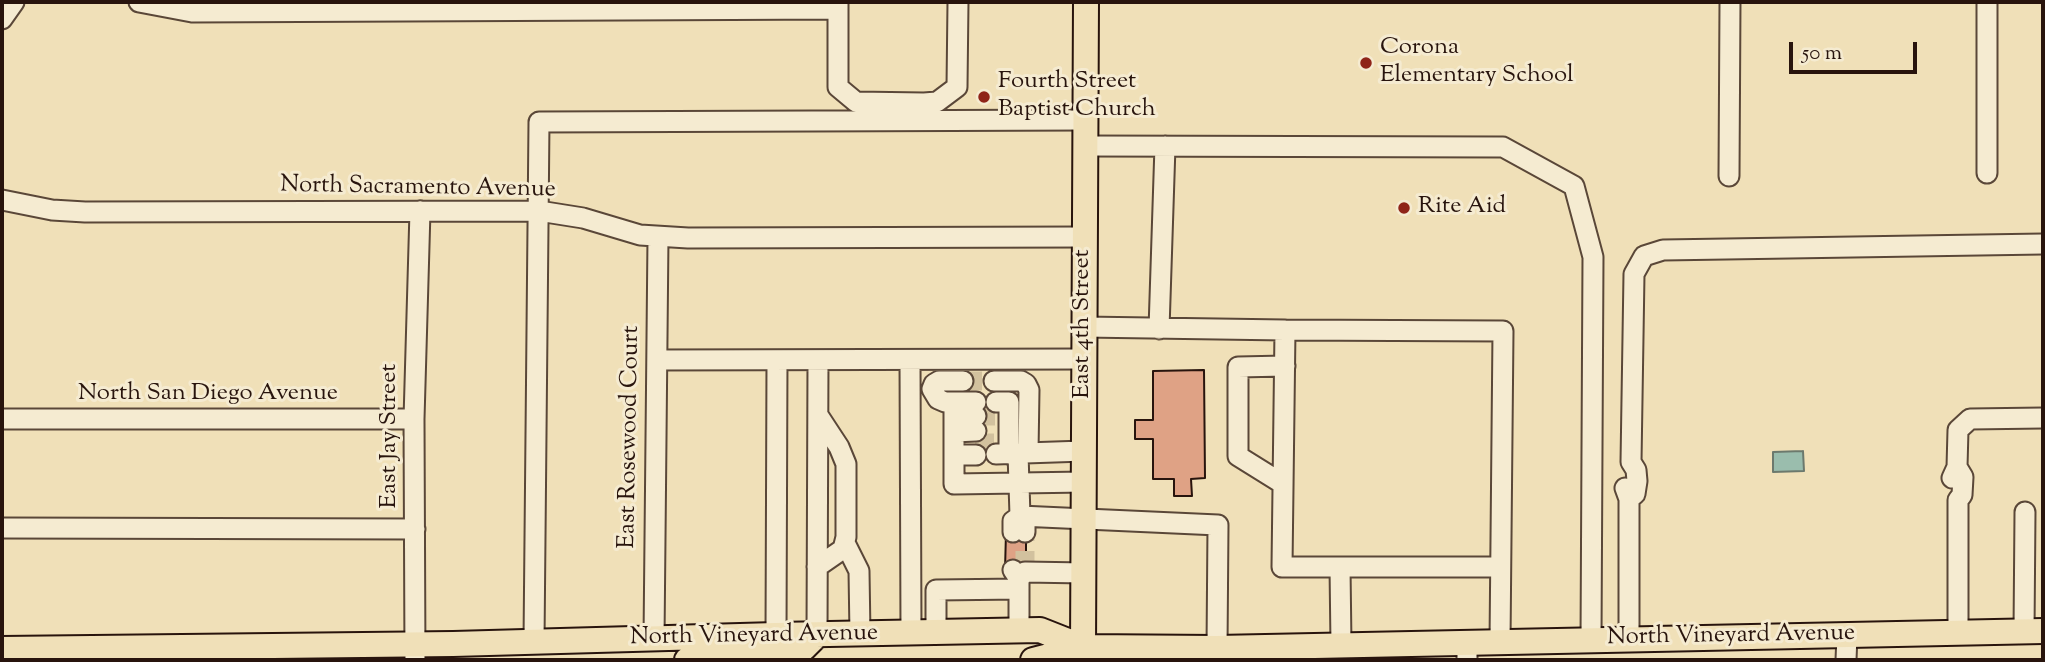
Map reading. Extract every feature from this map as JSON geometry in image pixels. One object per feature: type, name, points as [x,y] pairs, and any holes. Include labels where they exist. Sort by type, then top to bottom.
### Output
[{"type":"main road","name":"East 4th Street","points":[[1082,656],[1085,573],[1086,2]]},
{"type":"main road","name":"North Vineyard Avenue","points":[[2,649],[414,652],[534,642],[1040,630],[1082,656]]},
{"type":"main road","name":"North Vineyard Avenue","points":[[1033,660],[1217,648],[1266,654],[1357,650],[1467,651],[1500,642],[2034,632]]},
{"type":"main road","points":[[687,660],[790,653],[804,648],[817,635]]},
{"type":"street","points":[[2,19],[14,2]]},
{"type":"street","points":[[139,2],[192,12],[838,5],[838,88],[856,102],[937,102],[950,94],[957,87],[958,2]]},
{"type":"street","points":[[1729,176],[1730,2]]},
{"type":"street","points":[[1987,2],[1987,173]]},
{"type":"street","points":[[534,642],[539,122],[1086,120]]},
{"type":"street","points":[[1086,146],[1503,147],[1574,186],[1593,257],[1591,640]]},
{"type":"street","points":[[1159,329],[1165,146]]},
{"type":"street","name":"North Sacramento Avenue","points":[[2,200],[42,209],[85,212],[538,211],[583,218],[658,237],[1084,237]]},
{"type":"street","name":"East Jay Street","points":[[414,652],[414,419],[419,211]]},
{"type":"street","name":"East Rosewood Court","points":[[654,639],[658,237]]},
{"type":"street","points":[[1629,639],[1629,499],[1625,493],[1625,468],[1631,462],[1634,274],[1644,256],[1663,250],[2043,244]]},
{"type":"street","points":[[1084,327],[1503,331],[1500,642]]},
{"type":"street","points":[[1286,330],[1282,566],[1500,567]]},
{"type":"street","points":[[657,360],[1084,359]]},
{"type":"street","points":[[776,635],[777,360]]},
{"type":"street","points":[[817,635],[818,360]]},
{"type":"street","points":[[910,360],[911,633]]},
{"type":"street","points":[[1283,484],[1238,456],[1238,367],[1285,366]]},
{"type":"street","points":[[963,382],[939,381],[932,389],[938,398],[945,402],[954,430],[954,484],[1085,482]]},
{"type":"street","points":[[995,381],[1021,381],[1029,390],[1006,436],[1019,482],[1019,527],[1085,520],[1217,524],[1217,648]]},
{"type":"street","points":[[818,415],[839,447],[846,464],[846,545],[859,571],[860,634]]},
{"type":"street","points":[[1958,633],[1958,500],[1952,492],[1952,473],[1957,467],[1958,430],[1970,419],[2043,418]]},
{"type":"street","name":"North San Diego Avenue","points":[[2,419],[414,419]]},
{"type":"street","points":[[954,430],[976,430],[954,430]]},
{"type":"street","points":[[1006,436],[1084,451]]},
{"type":"street","points":[[2025,512],[2034,583],[2034,632]]},
{"type":"street","points":[[2,528],[415,530]]},
{"type":"street","points":[[817,567],[846,545]]},
{"type":"street","points":[[1340,567],[1357,650]]},
{"type":"street","points":[[936,632],[936,590],[1020,576],[1085,573]]},
{"type":"street","points":[[1019,631],[1020,576]]},
{"type":"street","points":[[1846,660],[1847,635]]},
{"type":"shaded area","points":[[1803,451],[1804,471],[1773,472],[1773,452]]},
{"type":"building","points":[[1204,370],[1205,478],[1191,479],[1192,496],[1174,496],[1174,479],[1153,479],[1153,439],[1135,439],[1135,420],[1153,420],[1153,371]]},
{"type":"building","points":[[1006,532],[1026,532],[1026,570],[1005,570]]},
{"type":"tunnel","points":[[963,381],[994,381]]},
{"type":"tunnel","points":[[976,416],[996,416]]},
{"type":"tunnel","points":[[975,443],[996,443]]},
{"type":"tunnel","points":[[1025,532],[1025,570]]},
{"type":"place","name":"Corona Elementary School","points":[[1366,63]]},
{"type":"place","name":"Fourth Street Baptist Church","points":[[984,97]]},
{"type":"place","name":"Rite Aid","points":[[1404,208]]}]
